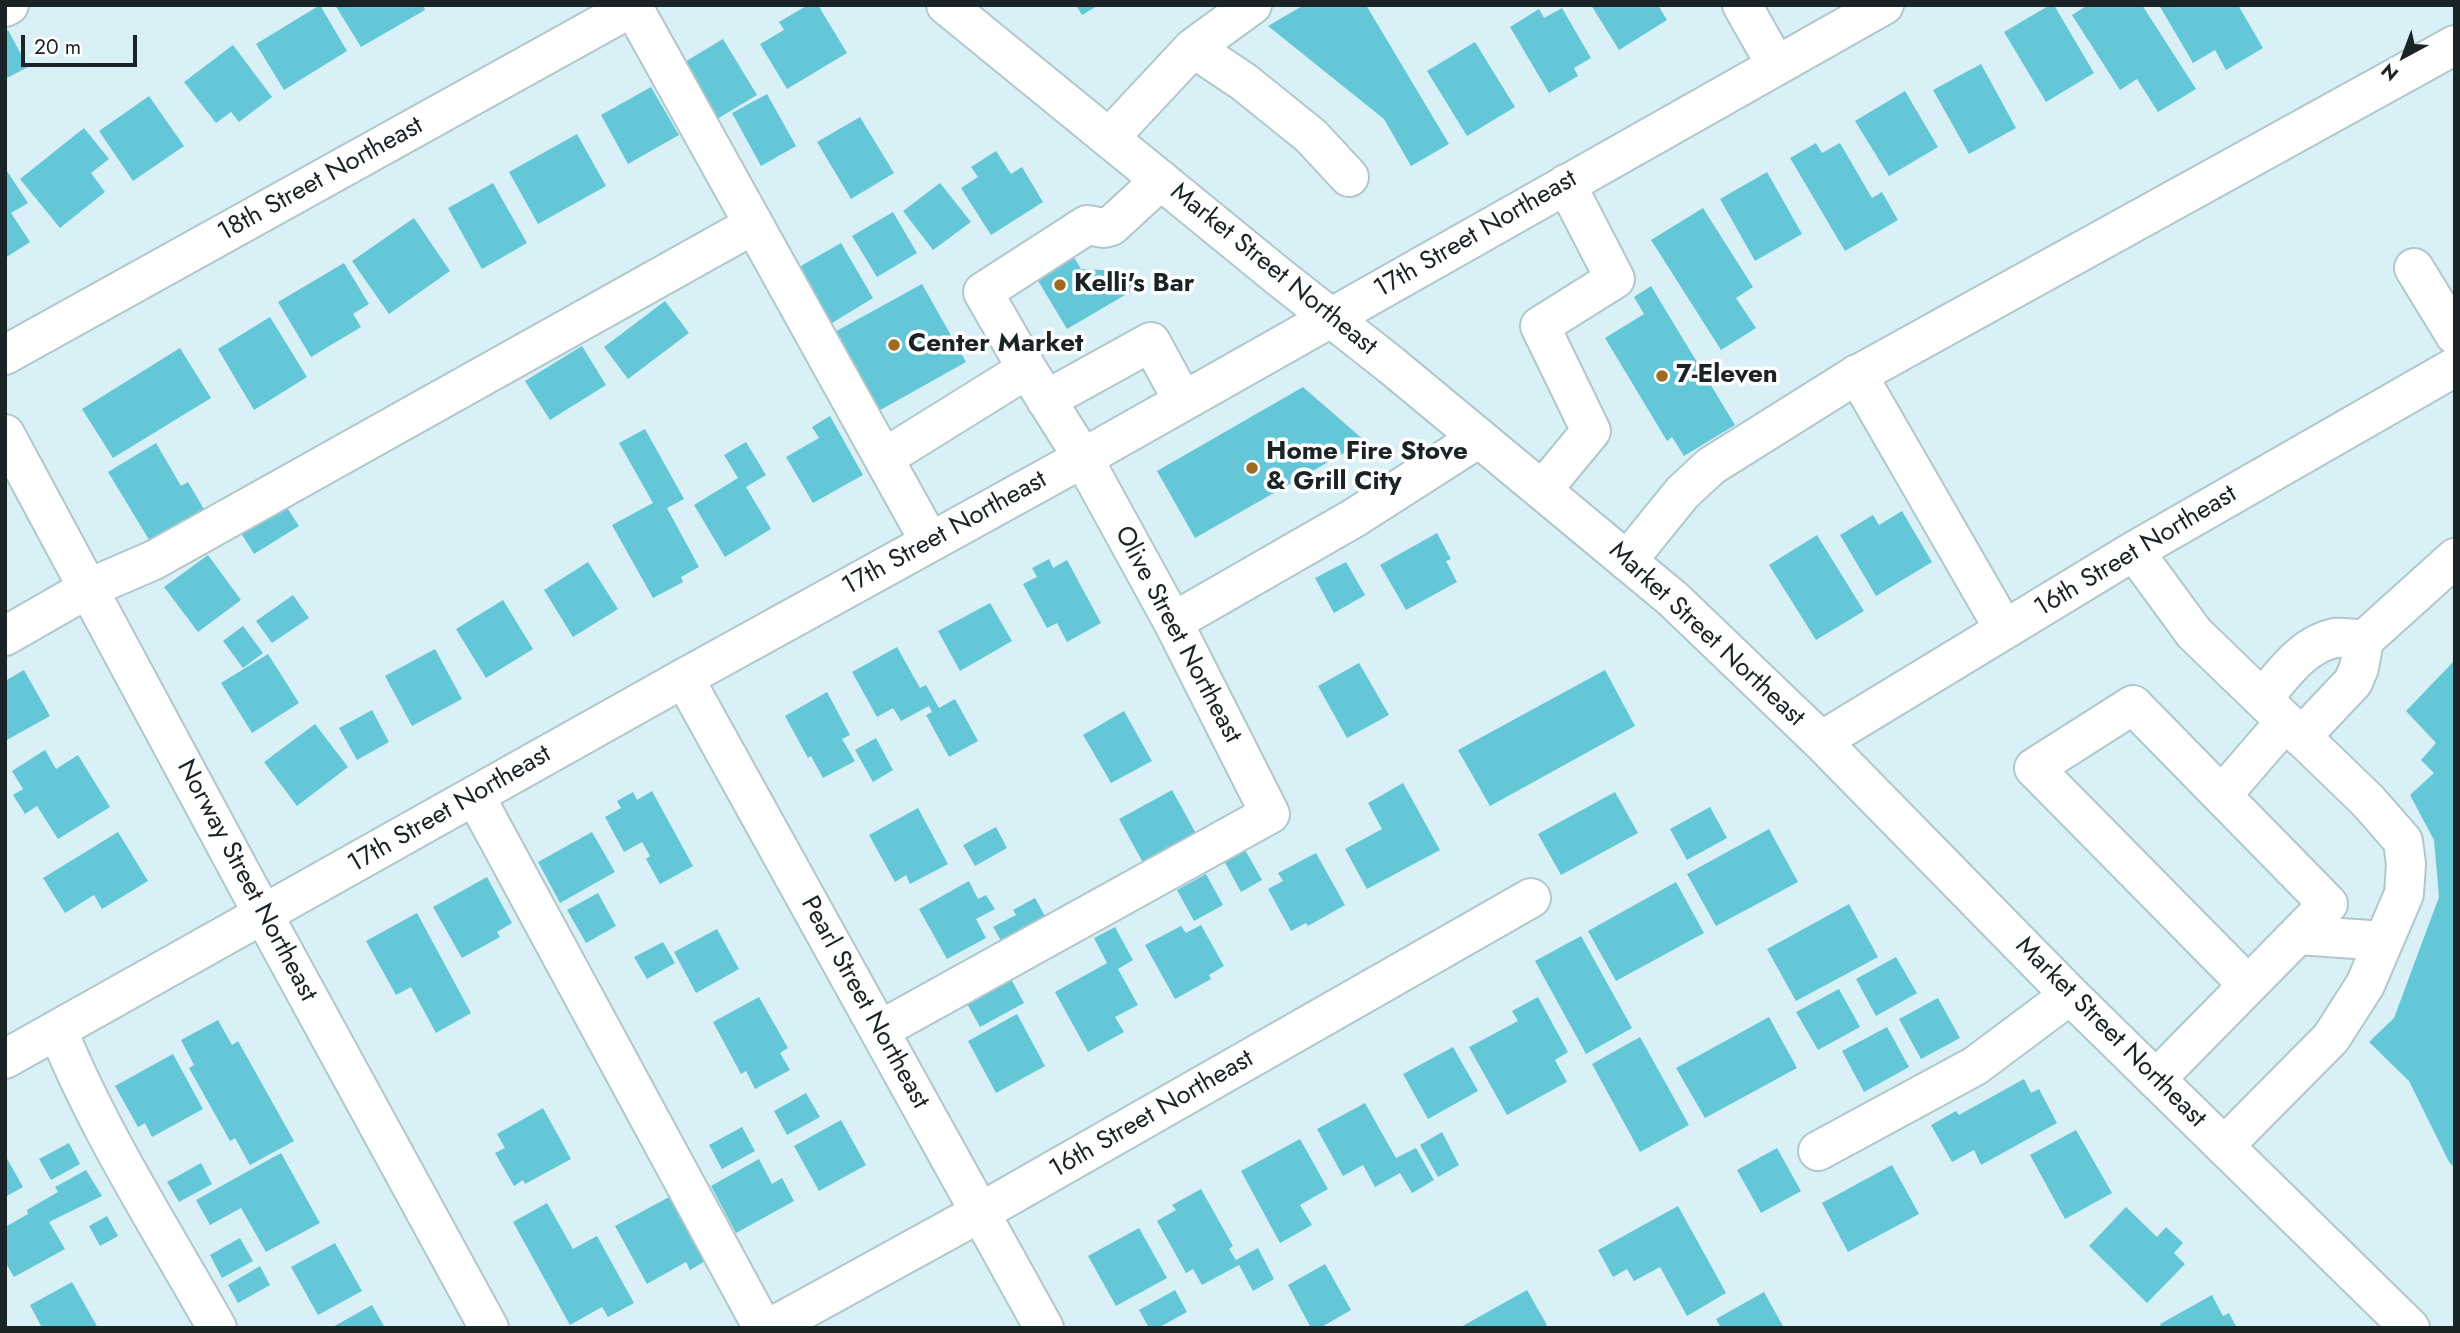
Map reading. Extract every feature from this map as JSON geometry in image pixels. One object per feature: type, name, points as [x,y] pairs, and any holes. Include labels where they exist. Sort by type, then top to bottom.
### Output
[{"type":"street","name":"Market Street Northeast","points":[[946,5],[1391,365],[1673,598],[1821,741],[2070,995],[2410,1328]]},
{"type":"street","points":[[1109,138],[1193,48],[1252,5]]},
{"type":"street","points":[[1742,5],[1776,65]]},
{"type":"street","name":"17th Street Northeast","points":[[5,1059],[684,678],[1083,458],[1884,5]]},
{"type":"street","points":[[635,6],[753,225],[930,542]]},
{"type":"street","name":"18th Street Northeast","points":[[5,355],[635,6]]},
{"type":"street","points":[[1627,561],[1682,493],[1711,466],[1857,374],[2455,45]]},
{"type":"street","points":[[1193,48],[1244,82],[1311,136],[1349,177]]},
{"type":"street","name":"Olive Street Northeast","points":[[880,1030],[1270,814],[1173,622],[1083,458],[1036,385],[983,292],[1087,225],[1104,228],[1111,226],[1161,180]]},
{"type":"street","points":[[1543,489],[1591,431],[1540,326],[1615,279],[1566,184]]},
{"type":"street","points":[[5,636],[87,589],[154,560],[753,225]]},
{"type":"street","points":[[2414,268],[2455,335]]},
{"type":"street","points":[[884,458],[1036,385],[1151,342],[1183,401]]},
{"type":"street","name":"16th Street Northeast","points":[[1821,741],[2134,551],[2455,368]]},
{"type":"street","points":[[1857,374],[2004,629]]},
{"type":"street","name":"Norway Street Northeast","points":[[5,434],[489,1328]]},
{"type":"street","points":[[1173,622],[1354,517],[1479,438]]},
{"type":"street","points":[[2134,551],[2194,632],[2368,801],[2403,841],[2406,864],[2404,894],[2365,985],[2331,1038],[2224,1146]]},
{"type":"street","points":[[2222,795],[2283,719],[2353,682],[2359,668],[2364,640],[2455,558]]},
{"type":"street","points":[[2283,719],[2299,657],[2319,643],[2337,638],[2364,640]]},
{"type":"street","name":"Pearl Street Northeast","points":[[684,678],[1044,1328]]},
{"type":"street","points":[[2155,1079],[2329,904],[2133,705],[2034,768],[2248,985]]},
{"type":"street","points":[[475,796],[763,1328]]},
{"type":"street","name":"16th Street Northeast","points":[[770,1328],[981,1212],[1531,898]]},
{"type":"street","points":[[2298,935],[2384,941]]},
{"type":"street","points":[[1818,1151],[1975,1066],[2070,995]]},
{"type":"street","points":[[58,1031],[108,1135],[217,1328]]},
{"type":"building","points":[[320,5],[347,51],[284,90],[256,44]]},
{"type":"building","points":[[335,5],[423,5],[425,10],[361,47]]},
{"type":"building","points":[[808,5],[818,5],[847,53],[787,89],[760,44],[784,30],[779,22]]},
{"type":"building","points":[[1076,5],[1099,5],[1082,15]]},
{"type":"building","points":[[1304,5],[1366,5],[1449,144],[1411,166],[1384,119],[1268,26]]},
{"type":"building","points":[[1591,5],[1658,5],[1667,20],[1619,50]]},
{"type":"building","points":[[2054,5],[2094,73],[2046,102],[2004,32]]},
{"type":"building","points":[[2088,5],[2142,5],[2196,89],[2158,112],[2137,79],[2120,90],[2072,15]]},
{"type":"building","points":[[2159,5],[2238,5],[2263,48],[2226,70],[2215,50],[2193,63]]},
{"type":"building","points":[[1562,8],[1591,58],[1574,68],[1578,76],[1549,93],[1510,27],[1539,9],[1544,18]]},
{"type":"building","points":[[8,30],[28,67],[5,79],[5,32]]},
{"type":"building","points":[[723,39],[757,95],[717,119],[683,63]]},
{"type":"building","points":[[1475,42],[1515,107],[1467,136],[1427,71]]},
{"type":"building","points":[[233,45],[272,97],[239,122],[231,112],[216,123],[184,82]]},
{"type":"building","points":[[1981,64],[2016,128],[1969,154],[1933,90]]},
{"type":"building","points":[[651,87],[679,135],[628,164],[601,115]]},
{"type":"building","points":[[1905,91],[1938,147],[1889,176],[1855,121]]},
{"type":"building","points":[[767,94],[796,146],[761,166],[732,113]]},
{"type":"building","points":[[149,96],[184,146],[133,181],[99,131]]},
{"type":"building","points":[[860,117],[894,173],[851,199],[817,142]]},
{"type":"building","points":[[84,128],[109,159],[91,173],[105,192],[60,228],[20,179]]},
{"type":"building","points":[[577,134],[606,186],[538,224],[509,172]]},
{"type":"building","points":[[1816,143],[1822,153],[1840,143],[1872,198],[1882,192],[1898,220],[1845,251],[1790,158]]},
{"type":"building","points":[[996,151],[1011,174],[1022,167],[1043,202],[991,235],[961,188],[978,177],[971,167]]},
{"type":"building","points":[[5,168],[28,203],[11,213],[30,242],[5,258]]},
{"type":"building","points":[[1767,172],[1802,234],[1755,261],[1720,199]]},
{"type":"building","points":[[493,183],[527,243],[482,269],[448,208]]},
{"type":"building","points":[[940,183],[971,222],[933,250],[903,211]]},
{"type":"building","points":[[1703,208],[1753,287],[1736,298],[1756,328],[1721,350],[1651,240]]},
{"type":"building","points":[[893,212],[917,253],[877,277],[852,236]]},
{"type":"building","points":[[414,218],[450,271],[389,314],[352,261]]},
{"type":"building","points":[[841,243],[873,298],[832,323],[799,267]]},
{"type":"building","points":[[1068,247],[1081,269],[1124,271],[1137,288],[1067,329],[1031,269]]},
{"type":"building","points":[[344,263],[369,304],[353,314],[361,327],[311,357],[278,302]]},
{"type":"building","points":[[922,284],[966,362],[875,413],[831,334]]},
{"type":"building","points":[[1651,286],[1735,425],[1684,456],[1672,437],[1667,441],[1605,338],[1644,314],[1634,297]]},
{"type":"building","points":[[665,301],[689,333],[628,379],[604,347]]},
{"type":"building","points":[[270,317],[307,377],[254,410],[218,349]]},
{"type":"building","points":[[582,346],[606,385],[550,420],[525,381]]},
{"type":"building","points":[[180,348],[211,398],[113,458],[82,409]]},
{"type":"building","points":[[1303,387],[1365,441],[1195,538],[1157,471]]},
{"type":"building","points":[[830,416],[863,475],[813,503],[786,457],[819,438],[812,427]]},
{"type":"building","points":[[645,429],[684,499],[667,508],[699,567],[681,577],[683,582],[653,598],[612,525],[653,503],[619,443]]},
{"type":"building","points":[[746,442],[766,475],[746,487],[771,529],[725,557],[694,505],[738,478],[724,455]]},
{"type":"building","points":[[156,443],[181,486],[188,482],[205,511],[151,543],[108,472]]},
{"type":"building","points":[[279,495],[299,526],[254,554],[235,523]]},
{"type":"building","points":[[1902,511],[1932,562],[1876,596],[1840,535],[1873,515],[1879,525]]},
{"type":"building","points":[[1437,533],[1451,559],[1446,561],[1457,582],[1406,610],[1380,565]]},
{"type":"building","points":[[1817,535],[1864,611],[1816,640],[1769,565]]},
{"type":"building","points":[[208,555],[241,600],[198,632],[164,587]]},
{"type":"building","points":[[1049,559],[1053,568],[1067,560],[1101,623],[1067,642],[1057,623],[1047,628],[1023,584],[1037,577],[1032,568]]},
{"type":"building","points":[[588,562],[618,609],[573,637],[544,590]]},
{"type":"building","points":[[1346,562],[1365,595],[1334,613],[1315,578]]},
{"type":"building","points":[[293,595],[309,618],[272,643],[256,621]]},
{"type":"building","points":[[503,600],[533,649],[486,678],[456,629]]},
{"type":"building","points":[[990,603],[1012,641],[960,671],[938,631]]},
{"type":"building","points":[[243,626],[263,653],[243,668],[223,641]]},
{"type":"building","points":[[897,647],[920,688],[926,685],[939,708],[955,699],[978,741],[949,757],[926,715],[932,712],[929,706],[901,721],[893,708],[877,717],[852,672]]},
{"type":"building","points":[[435,649],[462,699],[412,726],[385,676]]},
{"type":"building","points":[[268,654],[299,703],[252,733],[221,683]]},
{"type":"building","points":[[2455,660],[2455,1168],[2449,1162],[2409,1081],[2369,1042],[2394,1018],[2439,897],[2434,840],[2410,795],[2434,773],[2421,760],[2436,743],[2406,711]]},
{"type":"building","points":[[1359,663],[1389,715],[1347,738],[1318,686]]},
{"type":"building","points":[[24,670],[50,716],[5,741],[5,681]]},
{"type":"building","points":[[1605,670],[1635,726],[1490,806],[1458,750]]},
{"type":"building","points":[[827,692],[850,735],[842,739],[855,761],[823,778],[811,756],[808,758],[785,716]]},
{"type":"building","points":[[372,710],[389,742],[357,760],[339,728]]},
{"type":"building","points":[[1124,711],[1152,761],[1111,783],[1083,735]]},
{"type":"building","points":[[315,724],[348,767],[297,806],[264,762]]},
{"type":"building","points":[[876,738],[893,770],[873,782],[855,750]]},
{"type":"building","points":[[45,750],[56,769],[78,755],[110,807],[58,839],[37,806],[25,814],[13,795],[23,789],[12,771]]},
{"type":"building","points":[[1403,783],[1440,850],[1367,889],[1345,849],[1382,829],[1368,803]]},
{"type":"building","points":[[1172,790],[1199,839],[1146,868],[1119,819]]},
{"type":"building","points":[[652,791],[693,866],[660,884],[646,859],[650,856],[642,842],[624,852],[605,817],[621,808],[617,801],[633,792],[637,800]]},
{"type":"building","points":[[1615,792],[1638,833],[1561,875],[1538,834]]},
{"type":"building","points":[[1710,807],[1727,838],[1687,860],[1670,829]]},
{"type":"building","points":[[918,808],[948,864],[910,884],[906,875],[895,882],[869,835]]},
{"type":"building","points":[[996,827],[1007,848],[975,866],[963,845]]},
{"type":"building","points":[[1769,829],[1798,882],[1716,926],[1687,874]]},
{"type":"building","points":[[118,832],[148,881],[102,909],[94,895],[65,913],[43,878]]},
{"type":"building","points":[[592,832],[615,872],[560,903],[538,862]]},
{"type":"building","points":[[1244,848],[1262,880],[1241,892],[1223,859]]},
{"type":"building","points":[[1316,853],[1345,905],[1308,926],[1306,923],[1291,931],[1268,889],[1283,881],[1278,873]]},
{"type":"building","points":[[1206,874],[1223,905],[1194,921],[1177,890]]},
{"type":"building","points":[[487,877],[512,923],[497,932],[500,937],[462,958],[433,907]]},
{"type":"building","points":[[969,881],[978,899],[986,895],[995,909],[976,919],[986,938],[947,959],[919,909]]},
{"type":"building","points":[[1676,882],[1704,933],[1616,981],[1588,931]]},
{"type":"building","points":[[598,893],[616,926],[586,943],[567,910]]},
{"type":"building","points":[[1035,898],[1050,925],[1006,949],[993,927],[1016,915],[1013,910]]},
{"type":"building","points":[[1849,904],[1878,957],[1796,1001],[1767,949]]},
{"type":"building","points":[[417,913],[471,1013],[436,1033],[411,987],[396,995],[366,941]]},
{"type":"building","points":[[1201,925],[1224,966],[1209,975],[1211,979],[1175,999],[1145,945],[1181,926],[1186,933]]},
{"type":"building","points":[[1115,927],[1133,960],[1118,969],[1138,1005],[1115,1017],[1124,1032],[1088,1052],[1055,992],[1107,963],[1094,938]]},
{"type":"building","points":[[717,929],[739,969],[696,993],[674,952]]},
{"type":"building","points":[[1581,936],[1632,1028],[1586,1054],[1535,961]]},
{"type":"building","points":[[663,942],[675,963],[647,979],[634,957]]},
{"type":"building","points":[[1896,957],[1917,993],[1876,1016],[1856,979]]},
{"type":"building","points":[[1010,977],[1024,1003],[980,1027],[966,1002]]},
{"type":"building","points":[[1839,989],[1860,1027],[1818,1050],[1796,1012]]},
{"type":"building","points":[[759,997],[788,1048],[780,1053],[790,1070],[755,1089],[746,1071],[741,1074],[713,1022]]},
{"type":"building","points":[[1538,997],[1568,1052],[1555,1060],[1567,1082],[1507,1115],[1469,1047],[1518,1021],[1512,1011]]},
{"type":"building","points":[[1938,998],[1960,1038],[1921,1059],[1899,1019]]},
{"type":"building","points":[[1017,1014],[1045,1066],[996,1093],[968,1041]]},
{"type":"building","points":[[1769,1017],[1797,1068],[1705,1118],[1676,1068]]},
{"type":"building","points":[[218,1020],[232,1045],[238,1041],[294,1141],[250,1165],[235,1138],[230,1141],[189,1068],[194,1065],[181,1040]]},
{"type":"building","points":[[1887,1027],[1909,1067],[1864,1092],[1842,1051]]},
{"type":"building","points":[[1640,1037],[1689,1125],[1640,1152],[1592,1064]]},
{"type":"building","points":[[1453,1047],[1478,1091],[1428,1119],[1403,1074]]},
{"type":"building","points":[[173,1054],[203,1109],[152,1137],[145,1123],[138,1127],[115,1086]]},
{"type":"building","points":[[2024,1079],[2031,1093],[2039,1089],[2057,1123],[1981,1165],[1974,1150],[1952,1162],[1931,1125],[1956,1111],[1959,1115]]},
{"type":"building","points":[[806,1093],[820,1117],[787,1135],[774,1111]]},
{"type":"building","points":[[1365,1103],[1396,1158],[1416,1148],[1434,1180],[1412,1193],[1400,1173],[1375,1187],[1363,1165],[1343,1176],[1317,1129]]},
{"type":"building","points":[[543,1108],[571,1159],[525,1184],[523,1180],[514,1186],[495,1153],[505,1148],[497,1134]]},
{"type":"building","points":[[841,1120],[866,1165],[819,1191],[794,1146]]},
{"type":"building","points":[[742,1127],[755,1151],[722,1169],[709,1145]]},
{"type":"building","points":[[2076,1130],[2112,1193],[2065,1219],[2030,1155]]},
{"type":"building","points":[[1442,1132],[1459,1165],[1438,1177],[1420,1145]]},
{"type":"building","points":[[1300,1139],[1328,1189],[1300,1205],[1312,1225],[1280,1243],[1241,1171]]},
{"type":"building","points":[[69,1143],[80,1164],[51,1180],[39,1159]]},
{"type":"building","points":[[1777,1148],[1801,1191],[1761,1213],[1737,1170]]},
{"type":"building","points":[[281,1153],[320,1223],[266,1252],[241,1208],[210,1225],[196,1200]]},
{"type":"building","points":[[5,1155],[23,1187],[5,1197]]},
{"type":"building","points":[[759,1159],[772,1184],[782,1178],[794,1201],[736,1233],[711,1186]]},
{"type":"building","points":[[201,1163],[212,1184],[179,1202],[167,1182]]},
{"type":"building","points":[[1892,1165],[1919,1214],[1848,1252],[1822,1203]]},
{"type":"building","points":[[86,1170],[102,1196],[49,1222],[65,1249],[14,1277],[5,1262],[5,1227],[58,1192],[55,1187]]},
{"type":"building","points":[[1201,1189],[1233,1246],[1229,1249],[1236,1260],[1258,1248],[1274,1279],[1253,1291],[1239,1265],[1202,1285],[1193,1269],[1186,1273],[1157,1221],[1176,1210],[1172,1205]]},
{"type":"building","points":[[673,1195],[709,1259],[690,1270],[686,1262],[647,1284],[615,1226]]},
{"type":"building","points":[[547,1203],[573,1249],[597,1236],[634,1303],[608,1317],[602,1307],[570,1325],[513,1222]]},
{"type":"building","points":[[1678,1206],[1726,1293],[1687,1316],[1660,1267],[1634,1281],[1627,1269],[1613,1277],[1598,1250]]},
{"type":"building","points":[[2126,1207],[2157,1237],[2166,1227],[2183,1243],[2174,1253],[2185,1264],[2147,1303],[2089,1246]]},
{"type":"building","points":[[107,1216],[118,1236],[100,1246],[89,1226]]},
{"type":"building","points":[[1139,1228],[1167,1278],[1116,1306],[1088,1256]]},
{"type":"building","points":[[240,1238],[253,1261],[222,1278],[210,1255]]},
{"type":"building","points":[[335,1243],[362,1291],[318,1315],[291,1267]]},
{"type":"building","points":[[1325,1264],[1351,1310],[1320,1328],[1311,1328],[1288,1285]]},
{"type":"building","points":[[260,1266],[270,1285],[238,1303],[228,1285]]},
{"type":"building","points":[[72,1282],[98,1328],[42,1328],[30,1305]]},
{"type":"building","points":[[1175,1290],[1187,1312],[1158,1328],[1149,1328],[1139,1310]]},
{"type":"building","points":[[1527,1290],[1547,1325],[1542,1328],[1459,1328]]},
{"type":"building","points":[[1764,1292],[1784,1328],[1721,1328],[1716,1319]]},
{"type":"building","points":[[2212,1295],[2223,1316],[2229,1313],[2237,1328],[2162,1328],[2160,1324]]},
{"type":"building","points":[[372,1305],[385,1328],[331,1328]]},
{"type":"place","name":"Kelli's Bar","points":[[1060,285]]},
{"type":"place","name":"Center Market","points":[[894,345]]},
{"type":"place","name":"7-Eleven","points":[[1662,376]]},
{"type":"place","name":"Home Fire Stove & Grill City","points":[[1252,468]]}]
